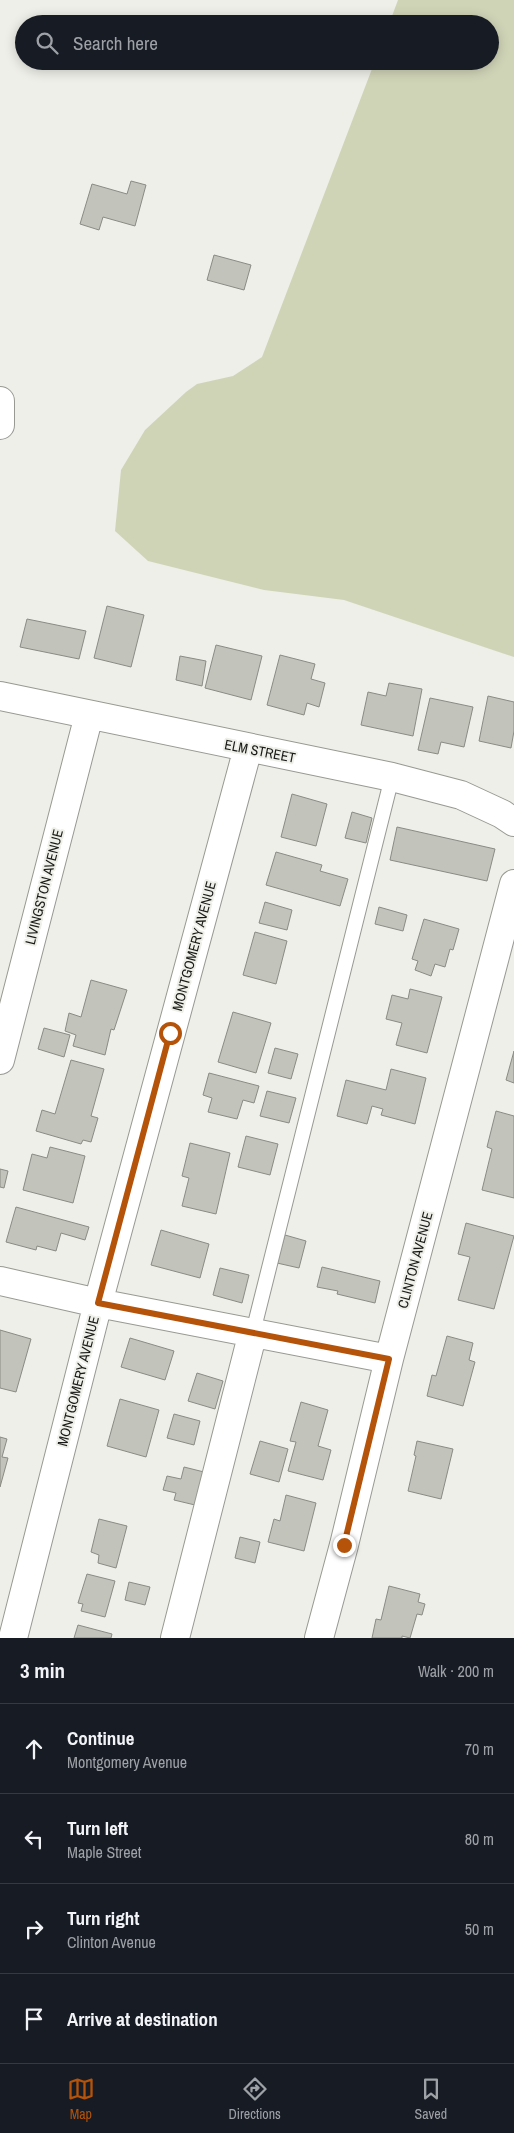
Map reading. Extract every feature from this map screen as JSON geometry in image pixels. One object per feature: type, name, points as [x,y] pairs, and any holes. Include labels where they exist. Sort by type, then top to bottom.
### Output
[{"type":"street","points":[[0,400],[0,425]]},
{"type":"street","name":"ELM STREET","points":[[0,696],[392,777],[461,795],[502,814],[514,822]]},
{"type":"street","name":"LIVINGSTON AVENUE","points":[[0,1060],[88,715]]},
{"type":"street","name":"MONTGOMERY AVENUE","points":[[13,1638],[98,1303],[248,748]]},
{"type":"street","name":"CLINTON AVENUE","points":[[319,1638],[344,1545],[389,1359],[514,884]]},
{"type":"street","points":[[0,1281],[98,1303],[389,1359]]},
{"type":"street","points":[[175,1638],[253,1332]]},
{"type":"lane","points":[[253,1332],[392,777]]},
{"type":"green space","points":[[398,0],[514,0],[514,657],[344,600],[264,590],[148,561],[115,531],[121,470],[145,430],[197,384],[233,376],[262,357],[372,70],[499,70],[499,15],[392,15]]},
{"type":"building","points":[[131,181],[146,185],[135,226],[103,217],[99,230],[80,224],[92,184],[127,194]]},
{"type":"building","points":[[214,255],[251,265],[244,290],[207,280]]},
{"type":"building","points":[[107,606],[144,615],[131,667],[94,658]]},
{"type":"building","points":[[27,619],[86,631],[79,659],[20,647]]},
{"type":"building","points":[[216,645],[262,656],[251,700],[205,688]]},
{"type":"building","points":[[280,655],[315,664],[311,679],[325,683],[319,707],[307,703],[304,715],[267,705]]},
{"type":"building","points":[[180,656],[206,661],[202,686],[176,680]]},
{"type":"building","points":[[389,683],[422,689],[413,736],[361,725],[368,692],[386,696]]},
{"type":"building","points":[[488,696],[514,702],[514,731],[511,748],[479,741]]},
{"type":"building","points":[[430,698],[473,707],[464,747],[441,742],[438,754],[418,750]]},
{"type":"building","points":[[292,794],[327,804],[316,846],[281,837]]},
{"type":"building","points":[[352,812],[372,818],[366,843],[345,838]]},
{"type":"building","points":[[397,827],[495,849],[487,881],[390,860]]},
{"type":"building","points":[[276,852],[322,865],[320,871],[348,879],[340,906],[266,885]]},
{"type":"building","points":[[265,902],[292,910],[287,930],[259,923]]},
{"type":"building","points":[[379,907],[407,915],[403,931],[375,924]]},
{"type":"building","points":[[424,919],[459,929],[453,950],[450,949],[445,967],[435,964],[431,976],[415,970],[418,961],[412,959]]},
{"type":"building","points":[[255,932],[287,941],[276,984],[243,975]]},
{"type":"building","points":[[91,980],[127,990],[114,1030],[111,1029],[105,1055],[73,1046],[76,1035],[65,1031],[69,1013],[81,1017]]},
{"type":"building","points":[[410,989],[442,997],[427,1053],[396,1045],[402,1023],[386,1019],[392,995],[408,999]]},
{"type":"building","points":[[233,1012],[271,1023],[256,1073],[218,1062]]},
{"type":"building","points":[[44,1028],[70,1035],[64,1057],[38,1049]]},
{"type":"building","points":[[275,1048],[298,1054],[291,1079],[268,1073]]},
{"type":"building","points":[[514,1051],[514,1083],[506,1080]]},
{"type":"building","points":[[71,1060],[104,1069],[91,1116],[98,1118],[91,1142],[83,1140],[81,1144],[36,1131],[42,1110],[55,1114]]},
{"type":"building","points":[[391,1069],[426,1078],[415,1124],[381,1115],[383,1109],[372,1106],[367,1124],[337,1116],[346,1080],[386,1090]]},
{"type":"building","points":[[209,1073],[259,1086],[254,1103],[243,1100],[237,1119],[208,1112],[212,1098],[203,1095]]},
{"type":"building","points":[[267,1091],[296,1098],[289,1123],[260,1116]]},
{"type":"building","points":[[496,1111],[514,1116],[514,1198],[482,1190],[492,1149],[487,1147]]},
{"type":"building","points":[[246,1136],[278,1144],[270,1175],[238,1167]]},
{"type":"building","points":[[190,1143],[230,1153],[216,1214],[182,1206],[189,1178],[182,1176]]},
{"type":"building","points":[[50,1147],[85,1156],[73,1203],[23,1190],[32,1154],[47,1158]]},
{"type":"building","points":[[0,1169],[8,1171],[4,1188],[0,1187]]},
{"type":"building","points":[[16,1207],[89,1227],[85,1240],[61,1233],[56,1251],[37,1246],[36,1250],[6,1242]]},
{"type":"building","points":[[466,1223],[514,1236],[494,1309],[458,1300],[470,1257],[458,1254]]},
{"type":"building","points":[[161,1230],[209,1244],[200,1278],[151,1265]]},
{"type":"building","points":[[285,1235],[306,1241],[299,1268],[277,1263]]},
{"type":"building","points":[[322,1267],[380,1281],[375,1303],[337,1294],[338,1291],[317,1287]]},
{"type":"building","points":[[220,1268],[249,1275],[242,1303],[213,1295]]},
{"type":"building","points":[[0,1330],[31,1339],[16,1392],[0,1388]]},
{"type":"building","points":[[447,1336],[473,1343],[469,1360],[475,1362],[463,1406],[427,1396],[432,1375],[436,1376]]},
{"type":"building","points":[[130,1338],[174,1351],[165,1380],[121,1367]]},
{"type":"building","points":[[197,1373],[223,1381],[215,1409],[188,1401]]},
{"type":"building","points":[[120,1399],[159,1410],[146,1457],[107,1446]]},
{"type":"building","points":[[301,1402],[328,1410],[318,1446],[331,1450],[323,1480],[288,1471],[296,1442],[290,1441]]},
{"type":"building","points":[[174,1414],[200,1421],[194,1445],[167,1438]]},
{"type":"building","points":[[0,1437],[7,1439],[2,1457],[8,1458],[0,1487]]},
{"type":"building","points":[[260,1441],[288,1449],[279,1482],[250,1474]]},
{"type":"building","points":[[417,1441],[453,1449],[441,1499],[408,1491],[416,1456],[414,1455]]},
{"type":"building","points":[[184,1467],[204,1472],[195,1505],[174,1500],[176,1493],[163,1490],[167,1476],[181,1479]]},
{"type":"building","points":[[286,1495],[316,1503],[304,1551],[268,1542],[274,1519],[280,1521]]},
{"type":"building","points":[[99,1519],[127,1526],[116,1568],[98,1563],[99,1555],[91,1552]]},
{"type":"building","points":[[240,1537],[260,1542],[255,1563],[235,1558]]},
{"type":"building","points":[[87,1574],[115,1581],[105,1617],[81,1611],[83,1604],[78,1603]]},
{"type":"building","points":[[129,1582],[150,1587],[145,1605],[125,1600]]},
{"type":"building","points":[[389,1586],[420,1594],[418,1602],[425,1604],[422,1615],[417,1614],[410,1638],[402,1636],[402,1638],[372,1638],[376,1619],[381,1620]]},
{"type":"building","points":[[78,1625],[112,1634],[111,1638],[74,1638]]},
{"type":"route","points":[[170,1033],[98,1303],[389,1359],[344,1545]]}]
